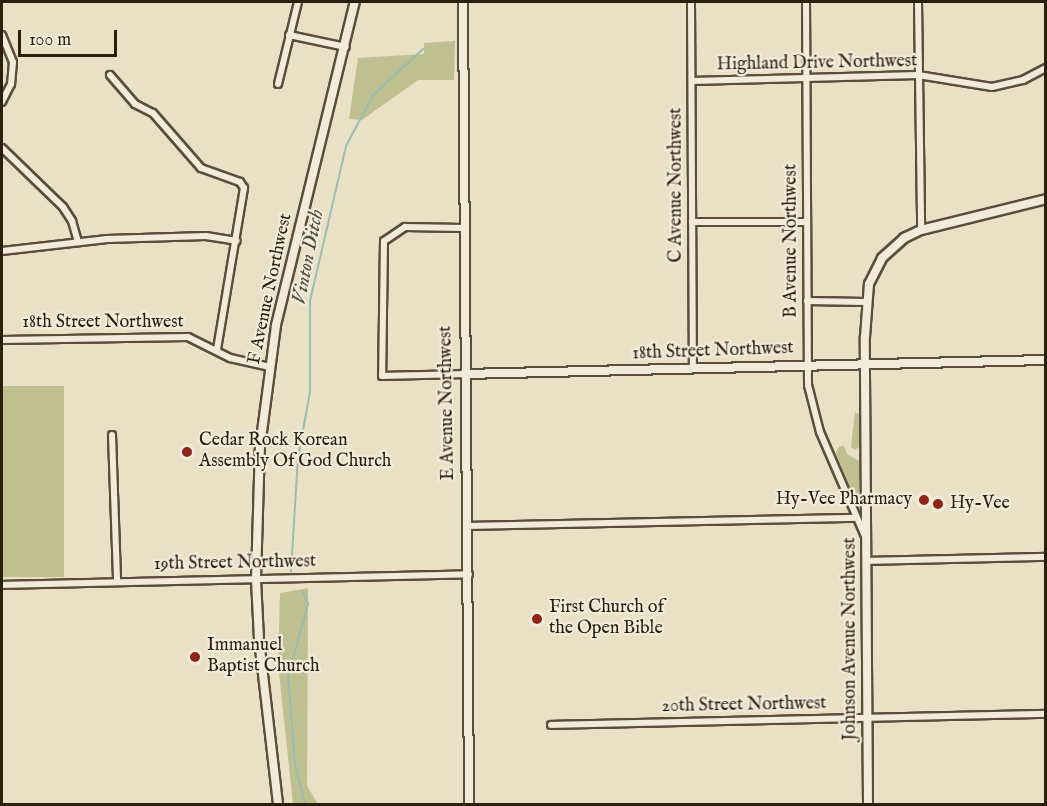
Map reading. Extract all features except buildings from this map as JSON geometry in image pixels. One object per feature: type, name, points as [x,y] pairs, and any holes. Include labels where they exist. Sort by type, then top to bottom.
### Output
[{"type":"street","points":[[278,84],[298,2]]},
{"type":"street","name":"F Avenue Northwest","points":[[278,804],[264,698],[256,579],[259,457],[279,314],[346,47],[355,2]]},
{"type":"street","name":"E Avenue Northwest","points":[[462,2],[464,374],[470,574],[469,804]]},
{"type":"street","name":"C Avenue Northwest","points":[[691,2],[693,369]]},
{"type":"street","name":"B Avenue Northwest","points":[[806,2],[807,366],[820,432],[866,540]]},
{"type":"street","points":[[918,2],[921,230]]},
{"type":"street","points":[[2,35],[13,62],[11,84],[2,102]]},
{"type":"street","points":[[290,35],[346,47]]},
{"type":"street","name":"Highland Drive Northwest","points":[[692,81],[918,75],[992,87],[1023,80],[1046,68]]},
{"type":"street","points":[[110,75],[135,104],[153,113],[201,168],[240,182],[245,196],[217,350]]},
{"type":"street","points":[[2,148],[63,207],[72,220],[78,242]]},
{"type":"street","name":"Johnson Avenue Northwest","points":[[868,804],[866,302],[882,258],[904,238],[921,230],[1046,199]]},
{"type":"street","points":[[692,222],[806,222]]},
{"type":"street","name":"18th Street Northwest","points":[[463,228],[405,227],[384,241],[382,376],[1046,360]]},
{"type":"street","points":[[2,251],[78,242],[206,236],[237,241]]},
{"type":"street","points":[[807,301],[866,302]]},
{"type":"street","name":"18th Street Northwest","points":[[2,340],[188,337],[238,360],[270,367]]},
{"type":"street","points":[[112,435],[117,580]]},
{"type":"street","points":[[469,526],[856,518]]},
{"type":"street","points":[[867,561],[1046,557]]},
{"type":"street","name":"19th Street Northwest","points":[[2,585],[117,580],[470,574]]},
{"type":"street","name":"20th Street Northwest","points":[[551,725],[1046,714]]},
{"type":"green space","points":[[455,41],[454,80],[418,80],[362,120],[349,119],[358,58],[424,54],[424,43]]},
{"type":"green space","points":[[2,386],[64,386],[64,577],[2,577]]},
{"type":"green space","points":[[855,412],[859,414],[859,447],[855,450],[851,447]]},
{"type":"green space","points":[[839,446],[844,446],[847,454],[859,461],[859,498],[854,497],[836,453]]},
{"type":"green space","points":[[308,588],[307,786],[318,804],[293,804],[278,663],[280,593]]},
{"type":"waterway","name":"Vinton Ditch","points":[[291,571],[298,458],[310,392],[310,301],[346,146],[373,95],[423,49]]},
{"type":"waterway","name":"Vinton Ditch","points":[[303,592],[308,604],[288,677],[295,764],[305,804]]},
{"type":"place","name":"Cedar Rock Korean Assembly Of God Church","points":[[187,452]]},
{"type":"place","name":"Hy-Vee Pharmacy","points":[[924,500]]},
{"type":"place","name":"Hy-Vee","points":[[938,504]]},
{"type":"place","name":"First Church of the Open Bible","points":[[537,619]]},
{"type":"place","name":"Immanuel Baptist Church","points":[[195,657]]}]
